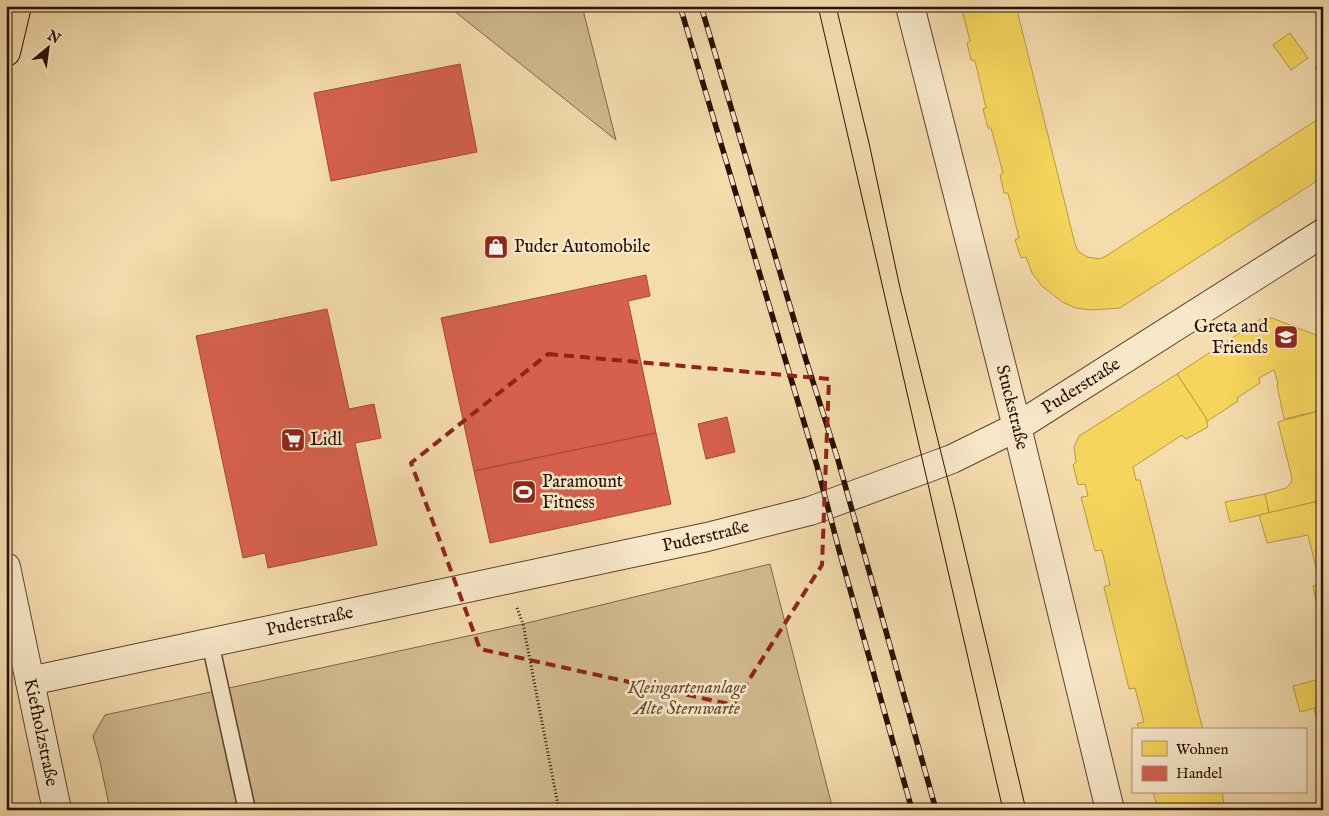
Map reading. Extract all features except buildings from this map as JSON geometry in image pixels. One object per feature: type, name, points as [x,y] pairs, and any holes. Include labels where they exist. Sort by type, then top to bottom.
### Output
[{"type":"highway","points":[[6,52],[17,6]]},
{"type":"street","name":"Stuckstraße","points":[[910,6],[1017,427],[1110,810]]},
{"type":"street","name":"Puderstraße","points":[[30,681],[730,532],[810,511],[952,459],[1017,427],[1323,233]]},
{"type":"street","name":"Kiefholzstraße","points":[[6,567],[57,810]]},
{"type":"lane","points":[[210,642],[247,810]]},
{"type":"path","points":[[506,580],[523,624],[558,810]]},
{"type":"highlighted area","points":[[548,354],[829,379],[822,565],[733,705],[480,649],[411,463]]},
{"type":"green space","points":[[448,6],[582,6],[616,140]]},
{"type":"green space","name":"Kleingartenanlage Alte Sternwarte","points":[[770,564],[833,810],[110,810],[93,736],[105,715],[523,624]]},
{"type":"tram line","points":[[818,6],[1003,810]]},
{"type":"tram line","points":[[836,6],[869,143],[900,288],[954,505],[1026,810]]},
{"type":"railway","points":[[680,6],[817,466],[912,810]]},
{"type":"railway","points":[[701,6],[806,360],[838,460],[936,810]]},
{"type":"place","name":"Puder Automobile","points":[[496,247]]},
{"type":"place","name":"Greta and Friends","points":[[1286,337]]},
{"type":"place","name":"Lidl","points":[[293,440]]},
{"type":"place","name":"Paramount Fitness","points":[[524,492]]}]
